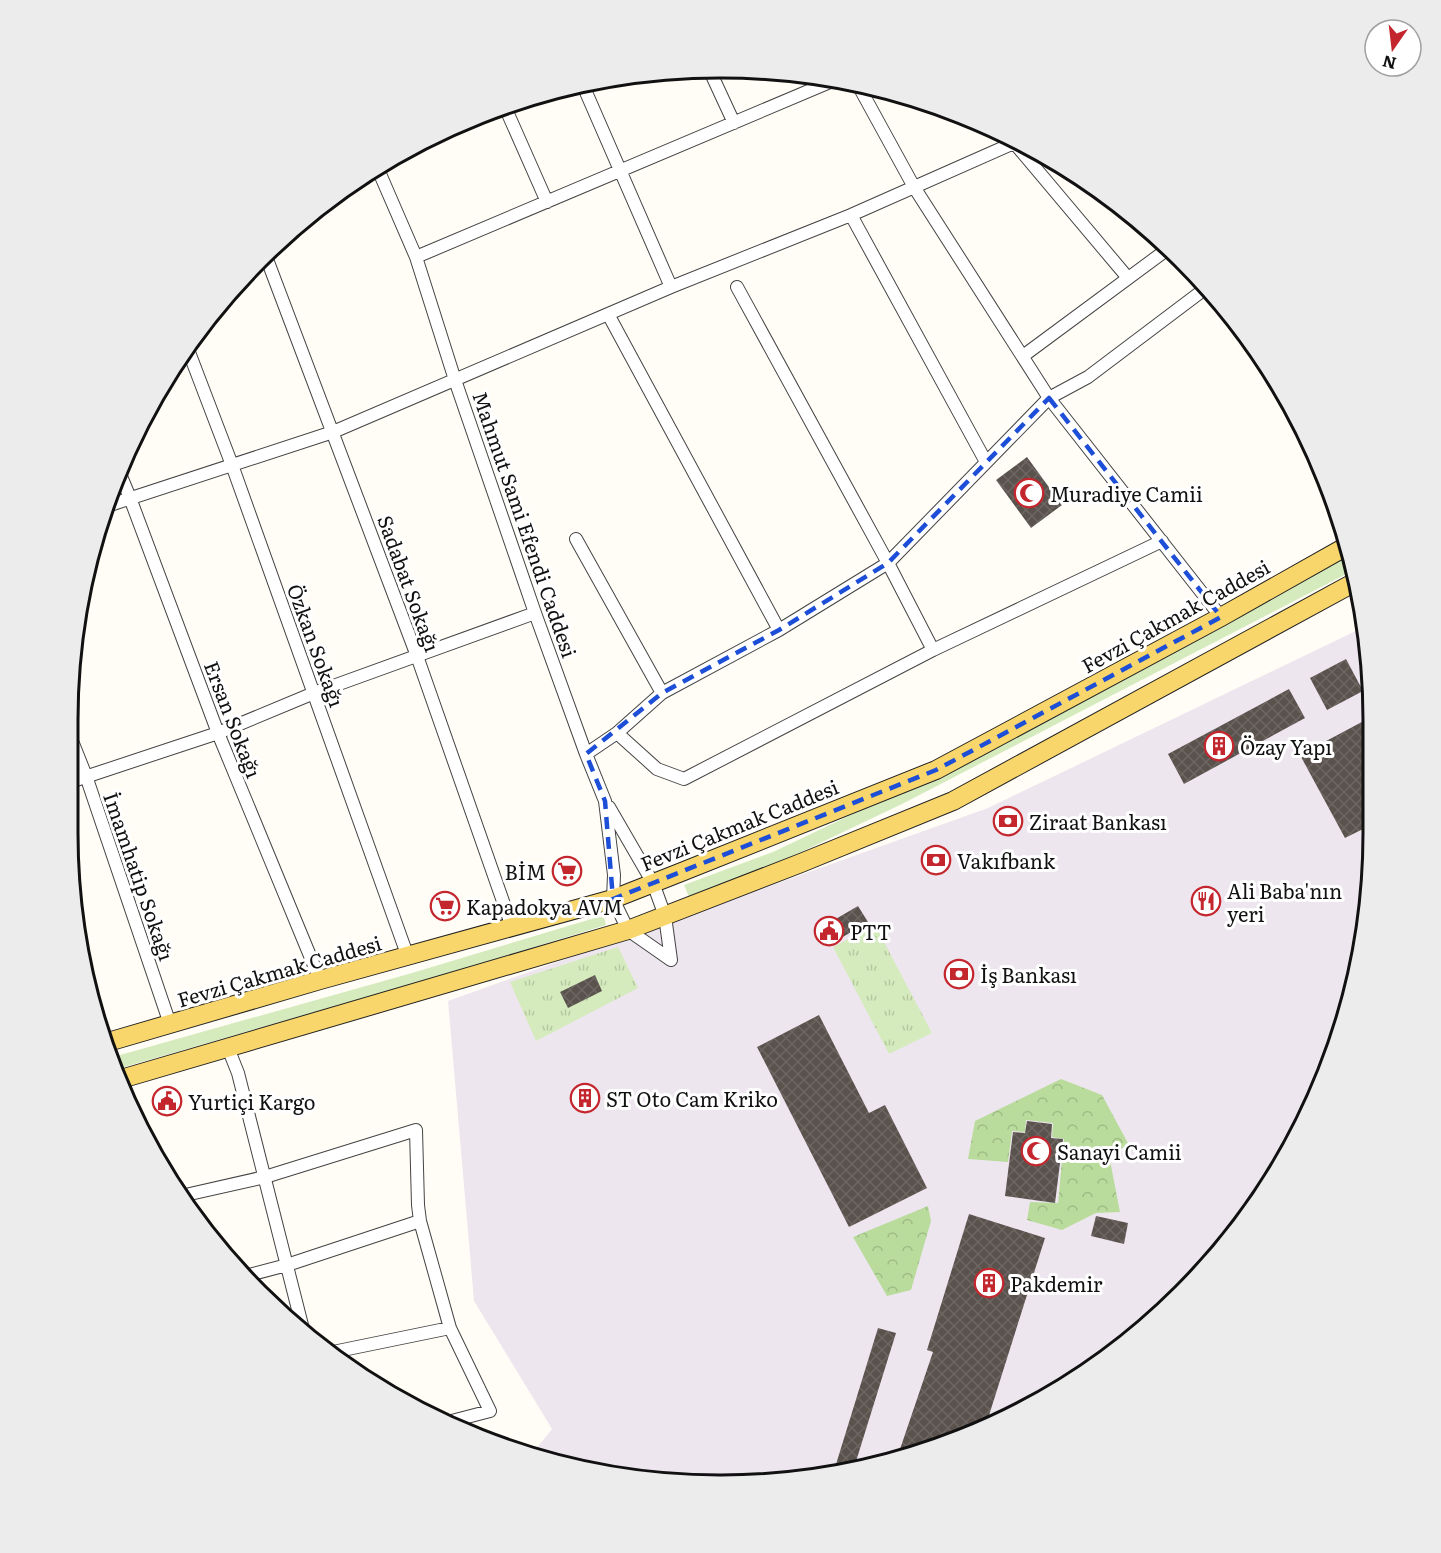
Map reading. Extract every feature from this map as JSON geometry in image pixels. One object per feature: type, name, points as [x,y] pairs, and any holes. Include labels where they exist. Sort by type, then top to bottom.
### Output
[{"type":"main road","name":"Fevzi Çakmak Caddesi","points":[[113,1041],[320,980],[613,899],[936,770],[1221,617],[1340,550]]},
{"type":"main road","points":[[127,1077],[628,930],[801,863],[953,801],[1349,586]]},
{"type":"street","points":[[713,78],[734,123]]},
{"type":"street","points":[[416,257],[821,86]]},
{"type":"street","points":[[586,92],[671,287]]},
{"type":"street","points":[[863,94],[914,187],[1049,398],[1221,617]]},
{"type":"street","points":[[508,114],[547,202]]},
{"type":"street","points":[[116,503],[333,432],[671,287],[851,215],[1006,145]]},
{"type":"street","points":[[1026,155],[1128,278]]},
{"type":"street","name":"Mahmut Sami Efendi Caddesi","points":[[381,176],[416,257],[455,380],[586,754],[605,801],[614,875],[613,899]]},
{"type":"street","points":[[851,215],[986,462]]},
{"type":"street","points":[[1023,356],[1162,253]]},
{"type":"street","name":"Sadabat Sokağı","points":[[269,264],[417,656],[512,927]]},
{"type":"street","points":[[737,287],[888,563],[933,651]]},
{"type":"street","points":[[586,754],[617,733],[662,693],[779,630],[888,563],[1049,398],[1088,377],[1200,293]]},
{"type":"street","points":[[608,314],[779,630]]},
{"type":"street","name":"Özkan Sokağı","points":[[191,357],[408,957]]},
{"type":"street","name":"Ersan Sokağı","points":[[124,483],[218,733],[320,980]]},
{"type":"street","points":[[576,539],[662,693]]},
{"type":"street","points":[[617,733],[657,769],[684,779],[933,651],[1162,542]]},
{"type":"street","points":[[78,779],[218,733],[314,693],[536,613]]},
{"type":"street","name":"İmamhatip Sokağı","points":[[78,756],[170,1024]]},
{"type":"street","points":[[605,801],[653,883],[665,916],[671,960],[628,930],[613,899]]},
{"type":"street","points":[[228,1048],[238,1073],[300,1319]]},
{"type":"street","points":[[190,1194],[265,1177],[416,1130],[420,1221],[450,1328],[490,1411],[459,1419]]},
{"type":"street","points":[[254,1274],[420,1221]]},
{"type":"street","points":[[341,1350],[450,1328]]},
{"type":"highlighted area","points":[[1049,398],[1221,617],[936,770],[613,899],[605,801],[586,754],[662,693],[779,630],[888,563]]},
{"type":"shaded area","points":[[1357,630],[1362,678],[1363,832],[1362,875],[1351,958],[1329,1039],[1314,1078],[1297,1117],[1255,1189],[1204,1256],[1144,1316],[1112,1342],[1042,1389],[1005,1409],[927,1441],[846,1463],[804,1470],[720,1475],[637,1470],[595,1463],[537,1448],[552,1429],[474,1301],[448,1001],[988,808]]},
{"type":"green space","points":[[1342,558],[1346,574],[902,804],[776,864],[689,897],[684,885],[773,852],[901,791]]},
{"type":"green space","points":[[604,917],[606,925],[440,976],[123,1067],[118,1055]]},
{"type":"green space","points":[[875,925],[932,1033],[889,1054],[833,947]]},
{"type":"green space","points":[[618,947],[638,988],[536,1041],[510,982]]},
{"type":"green space","points":[[1061,1079],[1102,1095],[1130,1147],[1108,1150],[1120,1212],[1096,1213],[1062,1230],[1027,1220],[1030,1202],[1058,1203],[1064,1139],[1052,1137],[1053,1123],[1026,1120],[1025,1132],[1012,1131],[1008,1162],[968,1159],[975,1121]]},
{"type":"green space","points":[[928,1206],[931,1221],[911,1290],[887,1296],[853,1237]]},
{"type":"building","name":"Muradiye Camii","points":[[1027,457],[1062,505],[1031,528],[996,480]]},
{"type":"building","points":[[1346,659],[1362,691],[1327,710],[1310,678]]},
{"type":"building","points":[[1289,689],[1305,718],[1184,784],[1168,754]]},
{"type":"building","points":[[1363,721],[1363,829],[1345,838],[1300,755]]},
{"type":"building","points":[[858,906],[868,922],[831,944],[822,927]]},
{"type":"building","points":[[595,975],[602,991],[568,1008],[560,992]]},
{"type":"building","points":[[819,1015],[869,1113],[885,1105],[927,1188],[849,1227],[757,1047]]},
{"type":"building","name":"Sanayi Camii","points":[[1027,1121],[1052,1124],[1051,1138],[1063,1139],[1055,1203],[1005,1196],[1013,1132],[1025,1133]]},
{"type":"building","points":[[969,1214],[1045,1238],[989,1416],[927,1441],[900,1449],[933,1352],[927,1350]]},
{"type":"building","points":[[1096,1216],[1128,1223],[1124,1244],[1091,1236]]},
{"type":"building","points":[[878,1328],[896,1333],[856,1460],[836,1465]]},
{"type":"place","name":"Muradiye Camii","points":[[1029,493]]},
{"type":"place","name":"Özay Yapı","points":[[1219,746]]},
{"type":"place","name":"Ziraat Bankası","points":[[1008,821]]},
{"type":"place","name":"Vakıfbank","points":[[936,860]]},
{"type":"place","name":"BİM","points":[[567,871]]},
{"type":"place","name":"Ali Baba'nın yeri","points":[[1206,901]]},
{"type":"place","name":"Kapadokya AVM","points":[[445,906]]},
{"type":"place","name":"PTT","points":[[829,931]]},
{"type":"place","name":"İş Bankası","points":[[959,974]]},
{"type":"place","name":"ST Oto Cam Kriko","points":[[585,1098]]},
{"type":"place","name":"Yurtiçi Kargo","points":[[167,1101]]},
{"type":"place","name":"Sanayi Camii","points":[[1036,1151]]},
{"type":"place","name":"Pakdemir","points":[[989,1283]]}]
